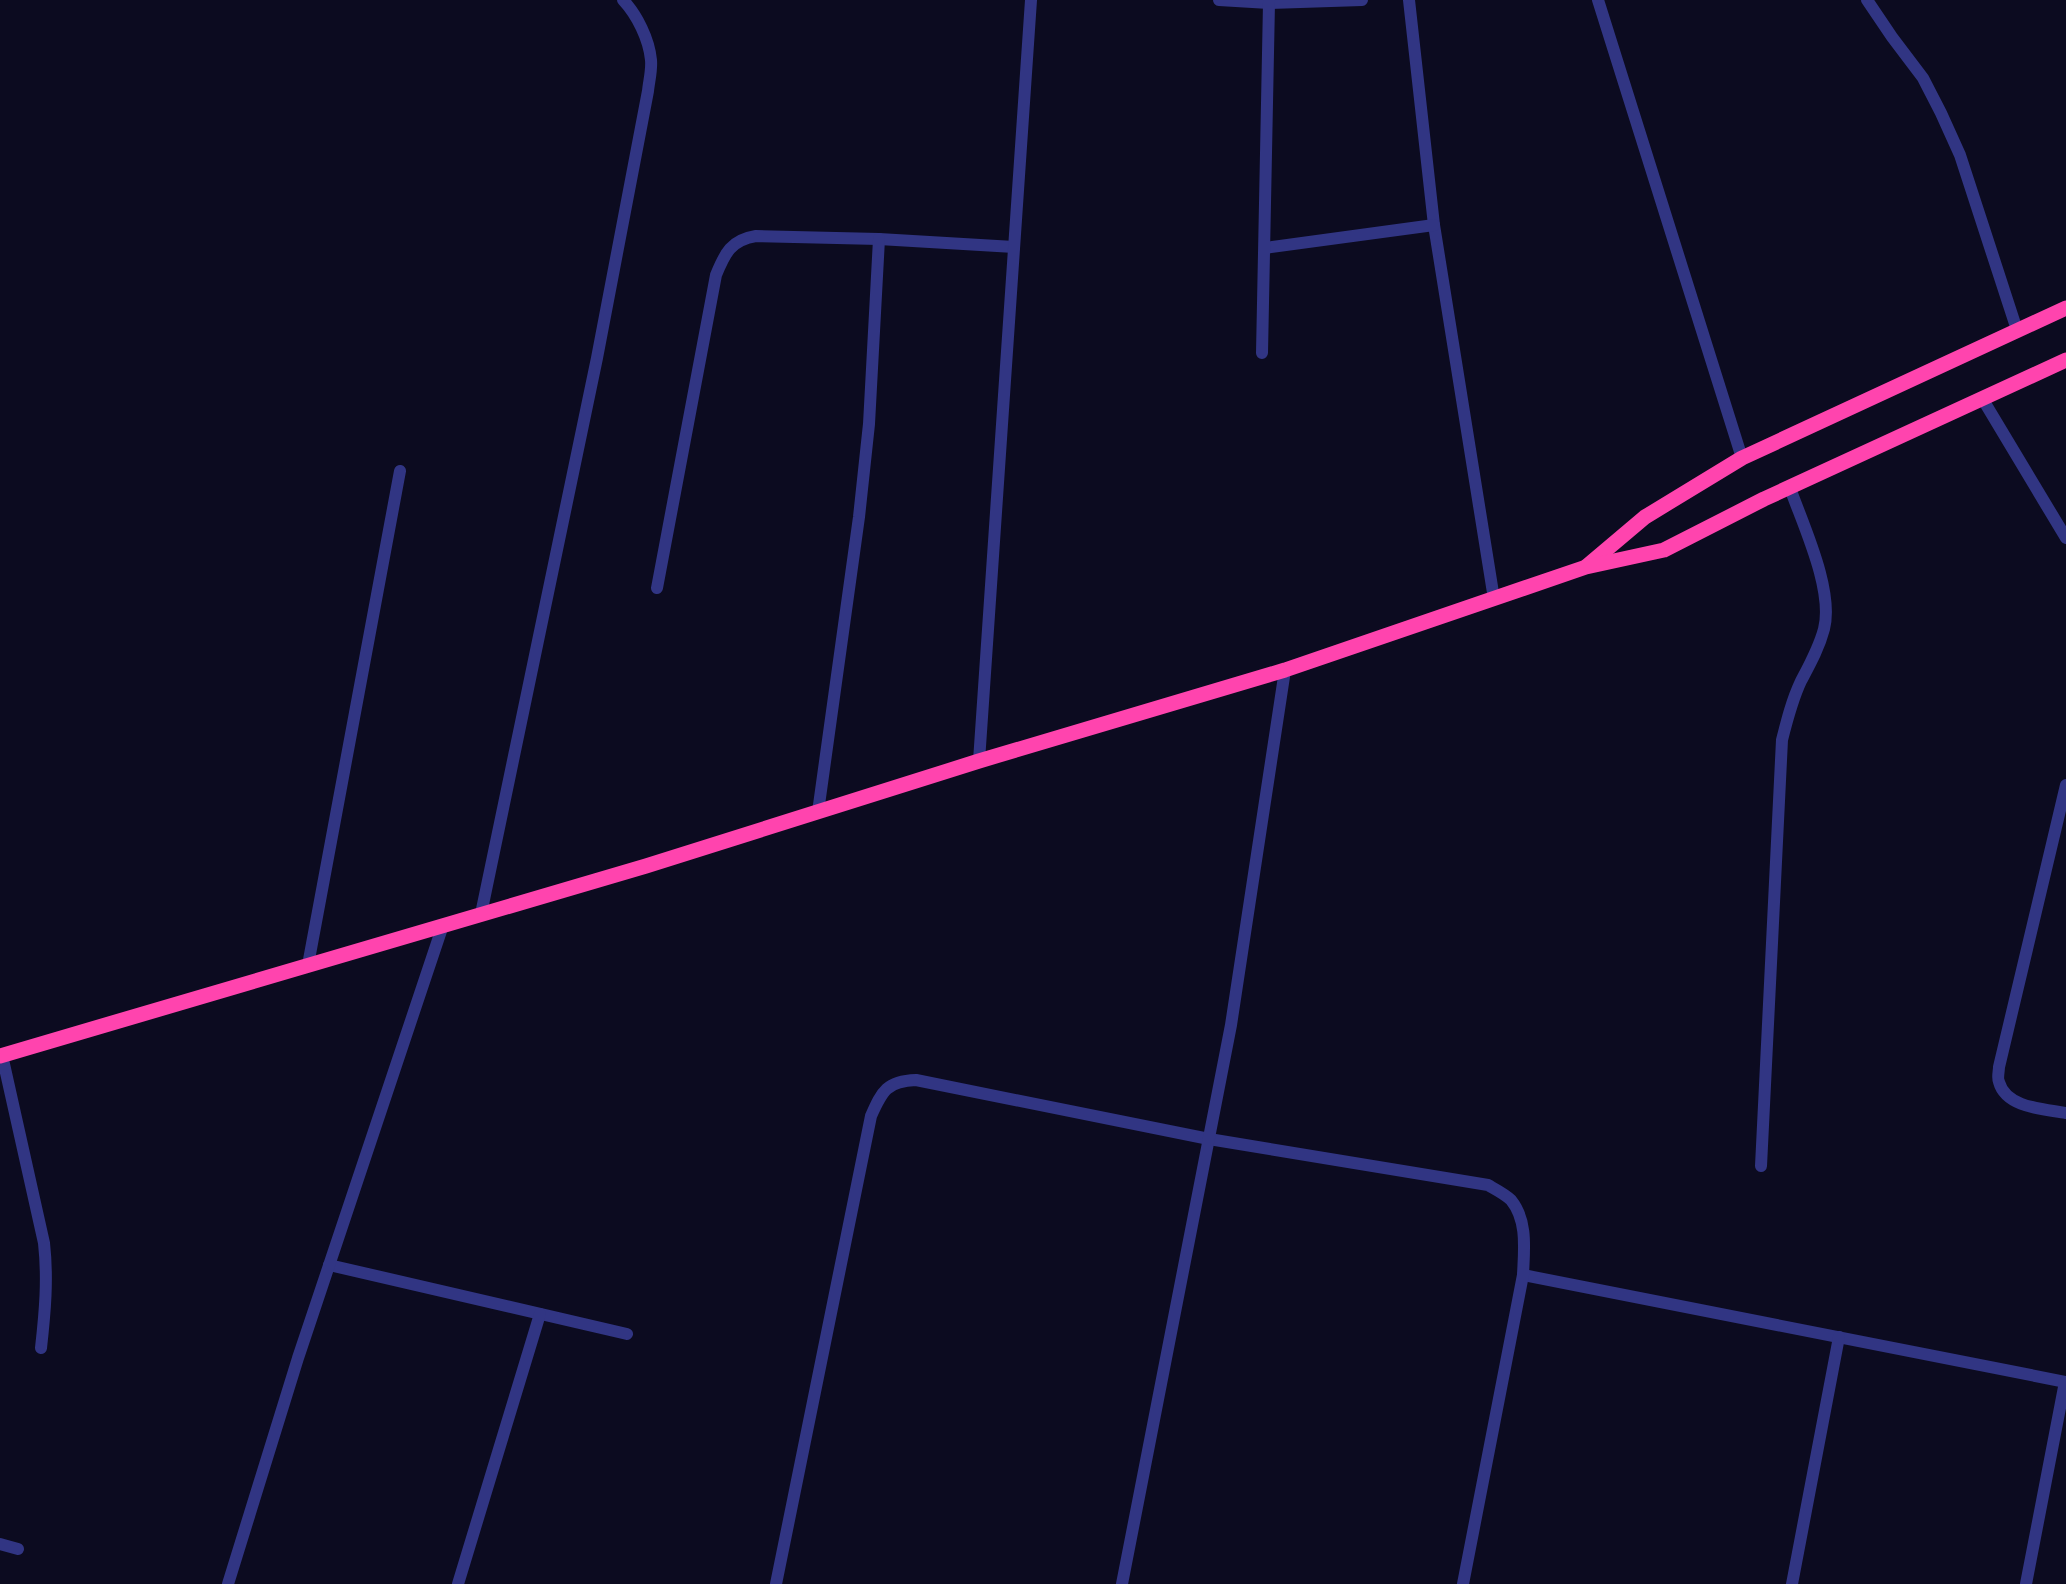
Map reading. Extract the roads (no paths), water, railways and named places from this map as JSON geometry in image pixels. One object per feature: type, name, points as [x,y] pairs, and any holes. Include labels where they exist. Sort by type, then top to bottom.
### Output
[{"type":"highway","points":[[1586,566],[1645,517],[1742,458],[2066,308]]},
{"type":"highway","points":[[1,1056],[646,866],[979,761],[1285,670],[1586,566],[1664,550],[1790,488],[2066,360]]},
{"type":"street","points":[[481,914],[597,358],[648,91],[651,61],[646,37],[631,8],[623,0]]},
{"type":"street","points":[[979,761],[1031,0]]},
{"type":"street","points":[[1219,0],[1269,3],[1362,0]]},
{"type":"street","points":[[1409,0],[1434,225],[1494,599]]},
{"type":"street","points":[[1598,0],[1742,458]]},
{"type":"street","points":[[1867,0],[1923,78],[1941,113],[1960,155],[2017,330]]},
{"type":"street","points":[[1262,353],[1269,3]]},
{"type":"street","points":[[1265,248],[1434,225]]},
{"type":"street","points":[[657,588],[716,275],[723,258],[732,245],[744,238],[756,236],[879,239],[1014,247]]},
{"type":"street","points":[[818,812],[858,527],[868,433],[879,239]]},
{"type":"street","points":[[1982,398],[2066,538]]},
{"type":"street","points":[[308,965],[400,471]]},
{"type":"street","points":[[1761,1166],[1782,740],[1792,705],[1801,682],[1814,658],[1825,627],[1826,602],[1822,580],[1790,488]]},
{"type":"street","points":[[1122,1584],[1231,1025],[1285,670]]},
{"type":"street","points":[[2066,785],[1999,1067],[1998,1081],[2004,1093],[2016,1102],[2066,1113]]},
{"type":"street","points":[[228,1584],[298,1358],[443,926]]},
{"type":"street","points":[[1,1056],[44,1243],[46,1286],[41,1348]]},
{"type":"street","points":[[776,1584],[871,1116],[878,1100],[887,1087],[901,1081],[916,1080],[1209,1139],[1488,1185],[1510,1199],[1521,1214],[1524,1238],[1523,1275],[1463,1584]]},
{"type":"street","points":[[330,1265],[627,1334]]},
{"type":"street","points":[[1523,1275],[2065,1382],[2026,1584]]},
{"type":"street","points":[[458,1584],[540,1314]]},
{"type":"street","points":[[1792,1584],[1839,1337]]},
{"type":"street","points":[[0,1544],[18,1548]]}]
